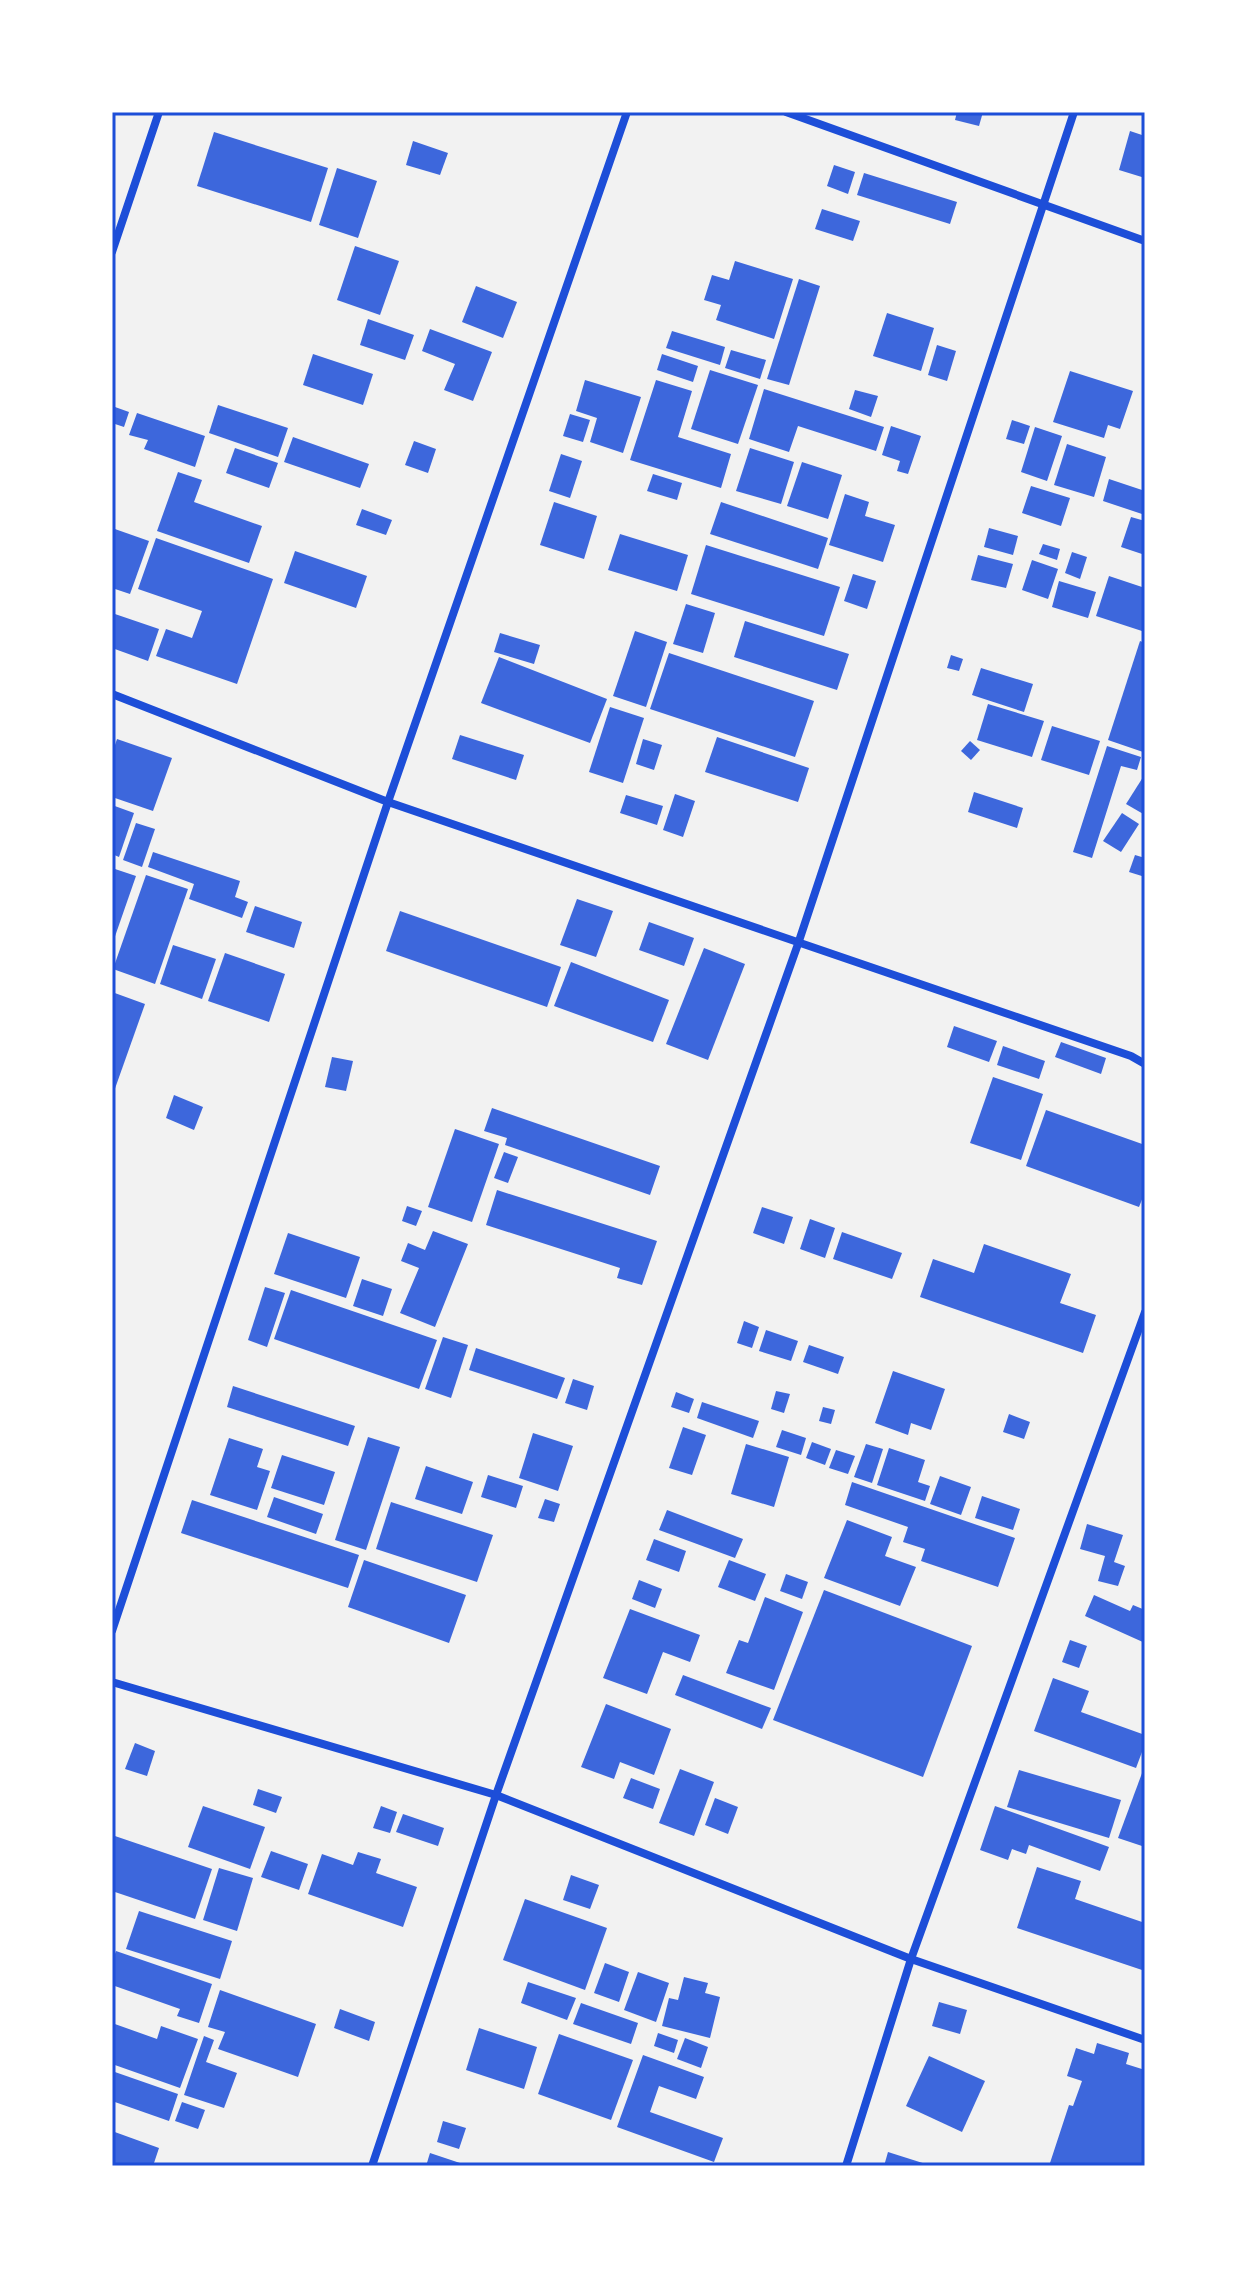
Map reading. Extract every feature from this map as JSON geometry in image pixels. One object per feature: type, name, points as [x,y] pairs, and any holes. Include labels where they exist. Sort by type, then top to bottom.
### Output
[{"type":"street","points":[[112,252],[159,112]]},
{"type":"street","points":[[112,1631],[388,802],[627,112]]},
{"type":"street","points":[[786,112],[1145,241]]},
{"type":"street","points":[[372,2166],[496,1795],[798,944],[1074,112]]},
{"type":"street","points":[[112,694],[388,802],[1131,1056],[1145,1064]]},
{"type":"street","points":[[846,2166],[911,1959],[1145,1312]]},
{"type":"street","points":[[112,1682],[496,1795],[911,1959],[1145,2040]]},
{"type":"building","points":[[957,112],[983,112],[979,126],[955,120]]},
{"type":"building","points":[[1130,131],[1145,136],[1145,178],[1119,170]]},
{"type":"building","points":[[214,132],[328,168],[311,222],[197,186]]},
{"type":"building","points":[[413,141],[448,153],[440,175],[406,165]]},
{"type":"building","points":[[834,165],[855,172],[848,194],[827,186]]},
{"type":"building","points":[[337,168],[377,181],[358,238],[319,225]]},
{"type":"building","points":[[864,173],[957,202],[950,224],[857,195]]},
{"type":"building","points":[[822,209],[860,221],[853,241],[815,229]]},
{"type":"building","points":[[355,246],[399,261],[380,315],[337,300]]},
{"type":"building","points":[[735,261],[793,279],[774,339],[716,320],[721,305],[704,300],[712,275],[729,280]]},
{"type":"building","points":[[799,279],[820,286],[789,385],[767,379]]},
{"type":"building","points":[[476,286],[517,302],[503,338],[462,322]]},
{"type":"building","points":[[887,313],[934,328],[921,371],[873,356]]},
{"type":"building","points":[[368,319],[414,335],[405,360],[360,345]]},
{"type":"building","points":[[430,329],[492,352],[473,401],[444,390],[455,364],[422,351]]},
{"type":"building","points":[[672,331],[725,347],[720,365],[666,348]]},
{"type":"building","points":[[937,345],[956,351],[947,381],[928,375]]},
{"type":"building","points":[[731,350],[766,360],[760,379],[725,368]]},
{"type":"building","points":[[313,354],[373,374],[363,405],[303,385]]},
{"type":"building","points":[[662,354],[698,366],[693,382],[657,370]]},
{"type":"building","points":[[710,370],[758,385],[738,444],[691,429]]},
{"type":"building","points":[[1070,371],[1133,391],[1120,429],[1108,425],[1104,438],[1053,422]]},
{"type":"building","points":[[585,380],[641,397],[623,453],[590,442],[597,418],[576,411]]},
{"type":"building","points":[[656,380],[692,391],[678,437],[731,454],[721,488],[630,460]]},
{"type":"building","points":[[764,389],[884,427],[876,451],[798,426],[789,452],[749,439]]},
{"type":"building","points":[[855,390],[878,396],[871,417],[849,409]]},
{"type":"building","points":[[218,405],[288,428],[278,457],[209,433]]},
{"type":"building","points":[[115,407],[129,412],[124,427],[112,423]]},
{"type":"building","points":[[137,413],[205,436],[195,467],[144,449],[148,440],[129,435]]},
{"type":"building","points":[[570,414],[590,420],[583,442],[563,436]]},
{"type":"building","points":[[1012,420],[1030,426],[1024,444],[1006,439]]},
{"type":"building","points":[[891,426],[921,436],[908,474],[897,471],[900,461],[882,455]]},
{"type":"building","points":[[1035,427],[1062,436],[1047,481],[1021,472]]},
{"type":"building","points":[[293,437],[369,464],[360,488],[284,462]]},
{"type":"building","points":[[414,441],[436,449],[428,473],[405,465]]},
{"type":"building","points":[[1067,444],[1106,457],[1094,497],[1054,485]]},
{"type":"building","points":[[235,448],[278,463],[269,488],[226,473]]},
{"type":"building","points":[[750,448],[794,462],[781,504],[736,491]]},
{"type":"building","points":[[561,454],[582,461],[570,498],[549,491]]},
{"type":"building","points":[[802,462],[842,475],[828,519],[787,506]]},
{"type":"building","points":[[178,472],[202,480],[194,502],[262,526],[249,563],[157,531]]},
{"type":"building","points":[[653,474],[682,483],[677,500],[647,491]]},
{"type":"building","points":[[1109,479],[1145,491],[1145,515],[1103,501]]},
{"type":"building","points":[[1031,486],[1070,498],[1061,526],[1022,513]]},
{"type":"building","points":[[845,494],[869,502],[865,516],[895,525],[883,562],[829,545]]},
{"type":"building","points":[[554,502],[597,516],[584,559],[540,545]]},
{"type":"building","points":[[721,502],[828,538],[818,569],[710,534]]},
{"type":"building","points":[[362,509],[392,520],[386,535],[356,525]]},
{"type":"building","points":[[1131,517],[1145,521],[1145,555],[1121,547]]},
{"type":"building","points":[[112,528],[149,541],[130,594],[112,588]]},
{"type":"building","points":[[989,528],[1018,536],[1013,555],[984,547]]},
{"type":"building","points":[[620,534],[688,555],[677,591],[608,570]]},
{"type":"building","points":[[156,538],[273,579],[237,684],[156,656],[166,629],[192,638],[202,611],[138,589]]},
{"type":"building","points":[[1043,544],[1060,549],[1057,560],[1039,554]]},
{"type":"building","points":[[706,545],[840,587],[824,636],[691,594]]},
{"type":"building","points":[[295,551],[367,576],[356,608],[284,583]]},
{"type":"building","points":[[1072,552],[1087,557],[1080,579],[1065,573]]},
{"type":"building","points":[[978,555],[1013,564],[1006,588],[971,580]]},
{"type":"building","points":[[1032,560],[1058,569],[1048,599],[1022,590]]},
{"type":"building","points":[[853,574],[876,581],[867,609],[844,601]]},
{"type":"building","points":[[1109,576],[1145,588],[1145,632],[1096,616]]},
{"type":"building","points":[[1059,581],[1096,592],[1088,618],[1052,607]]},
{"type":"building","points":[[686,604],[715,613],[703,653],[673,644]]},
{"type":"building","points":[[112,613],[159,629],[148,661],[112,648]]},
{"type":"building","points":[[745,621],[849,654],[837,690],[734,657]]},
{"type":"building","points":[[635,631],[667,642],[646,707],[613,696]]},
{"type":"building","points":[[500,633],[540,645],[534,664],[494,652]]},
{"type":"building","points":[[1140,641],[1145,643],[1143,752],[1108,740]]},
{"type":"building","points":[[669,653],[814,701],[795,757],[650,709]]},
{"type":"building","points":[[951,655],[963,659],[959,671],[947,668]]},
{"type":"building","points":[[499,657],[607,699],[590,743],[481,703]]},
{"type":"building","points":[[981,668],[1033,684],[1024,712],[972,695]]},
{"type":"building","points":[[988,704],[1044,721],[1032,757],[977,740]]},
{"type":"building","points":[[610,707],[644,718],[623,783],[589,772]]},
{"type":"building","points":[[1052,726],[1100,741],[1089,775],[1041,760]]},
{"type":"building","points":[[460,735],[524,755],[516,780],[452,759]]},
{"type":"building","points":[[717,737],[809,768],[798,802],[705,772]]},
{"type":"building","points":[[117,739],[172,758],[153,811],[112,797],[112,754]]},
{"type":"building","points":[[643,739],[662,745],[654,770],[636,764]]},
{"type":"building","points":[[970,741],[980,750],[971,760],[961,751]]},
{"type":"building","points":[[1107,746],[1141,757],[1137,770],[1121,766],[1092,858],[1073,852]]},
{"type":"building","points":[[1145,774],[1145,815],[1126,804]]},
{"type":"building","points":[[974,792],[1023,808],[1017,828],[968,812]]},
{"type":"building","points":[[675,794],[695,801],[683,837],[663,830]]},
{"type":"building","points":[[626,795],[663,806],[657,825],[620,813]]},
{"type":"building","points":[[112,805],[134,813],[119,857],[112,854]]},
{"type":"building","points":[[1122,813],[1139,824],[1121,852],[1103,841]]},
{"type":"building","points":[[136,823],[155,829],[142,867],[123,860]]},
{"type":"building","points":[[153,852],[240,881],[235,897],[248,902],[242,918],[189,899],[194,884],[148,867]]},
{"type":"building","points":[[1135,855],[1145,858],[1145,877],[1129,872]]},
{"type":"building","points":[[112,868],[136,876],[112,945]]},
{"type":"building","points":[[146,875],[188,889],[155,984],[113,969]]},
{"type":"building","points":[[577,899],[613,911],[596,957],[560,945]]},
{"type":"building","points":[[255,906],[302,922],[294,948],[246,932]]},
{"type":"building","points":[[400,911],[561,967],[547,1007],[386,951]]},
{"type":"building","points":[[649,922],[694,938],[684,966],[639,950]]},
{"type":"building","points":[[173,945],[216,959],[202,999],[160,984]]},
{"type":"building","points":[[704,948],[745,964],[708,1060],[666,1044]]},
{"type":"building","points":[[225,953],[285,974],[269,1022],[208,1001]]},
{"type":"building","points":[[571,962],[669,1000],[653,1042],[554,1006]]},
{"type":"building","points":[[112,992],[145,1004],[112,1097]]},
{"type":"building","points":[[954,1026],[997,1041],[989,1062],[947,1047]]},
{"type":"building","points":[[1061,1042],[1106,1058],[1101,1074],[1055,1057]]},
{"type":"building","points":[[1003,1046],[1045,1061],[1039,1079],[997,1065]]},
{"type":"building","points":[[332,1057],[353,1061],[346,1091],[325,1087]]},
{"type":"building","points":[[993,1077],[1043,1094],[1021,1160],[970,1143]]},
{"type":"building","points":[[174,1095],[203,1107],[194,1130],[166,1118]]},
{"type":"building","points":[[492,1108],[660,1166],[650,1195],[505,1145],[507,1138],[484,1131]]},
{"type":"building","points":[[1046,1110],[1145,1145],[1145,1192],[1139,1207],[1026,1166]]},
{"type":"building","points":[[455,1129],[499,1144],[472,1222],[428,1207]]},
{"type":"building","points":[[504,1152],[518,1157],[508,1183],[494,1178]]},
{"type":"building","points":[[497,1190],[657,1241],[642,1285],[617,1278],[620,1268],[486,1225]]},
{"type":"building","points":[[407,1206],[422,1211],[416,1226],[402,1221]]},
{"type":"building","points":[[762,1207],[793,1217],[784,1244],[753,1233]]},
{"type":"building","points":[[810,1219],[835,1228],[825,1258],[800,1249]]},
{"type":"building","points":[[433,1231],[468,1244],[435,1327],[400,1313],[419,1268],[401,1261],[408,1243],[425,1250]]},
{"type":"building","points":[[842,1232],[902,1253],[892,1279],[833,1259]]},
{"type":"building","points":[[288,1233],[360,1257],[346,1298],[274,1274]]},
{"type":"building","points":[[984,1244],[1071,1274],[1060,1303],[1096,1315],[1083,1353],[920,1297],[933,1259],[974,1273]]},
{"type":"building","points":[[362,1279],[392,1289],[383,1316],[353,1306]]},
{"type":"building","points":[[265,1287],[285,1293],[267,1347],[248,1340]]},
{"type":"building","points":[[291,1290],[437,1340],[419,1389],[274,1339]]},
{"type":"building","points":[[744,1321],[759,1327],[752,1348],[737,1343]]},
{"type":"building","points":[[766,1330],[798,1341],[791,1361],[759,1351]]},
{"type":"building","points":[[443,1337],[468,1345],[451,1398],[425,1389]]},
{"type":"building","points":[[809,1345],[844,1357],[838,1374],[803,1362]]},
{"type":"building","points":[[476,1348],[565,1378],[557,1399],[469,1370]]},
{"type":"building","points":[[893,1371],[945,1389],[931,1430],[911,1423],[908,1435],[875,1423]]},
{"type":"building","points":[[573,1379],[594,1386],[587,1410],[565,1403]]},
{"type":"building","points":[[233,1386],[355,1426],[348,1446],[227,1407]]},
{"type":"building","points":[[776,1391],[790,1394],[784,1413],[771,1409]]},
{"type":"building","points":[[676,1392],[694,1399],[689,1413],[671,1407]]},
{"type":"building","points":[[702,1402],[759,1421],[753,1438],[697,1418]]},
{"type":"building","points":[[823,1407],[835,1410],[831,1424],[819,1421]]},
{"type":"building","points":[[1009,1414],[1030,1422],[1024,1439],[1003,1432]]},
{"type":"building","points":[[683,1427],[706,1435],[692,1475],[669,1468]]},
{"type":"building","points":[[782,1430],[806,1438],[801,1455],[776,1447]]},
{"type":"building","points":[[533,1433],[573,1446],[558,1491],[519,1478]]},
{"type":"building","points":[[368,1437],[400,1447],[366,1550],[335,1540]]},
{"type":"building","points":[[229,1438],[263,1449],[257,1467],[270,1471],[257,1510],[210,1495]]},
{"type":"building","points":[[812,1442],[831,1449],[825,1465],[806,1458]]},
{"type":"building","points":[[746,1444],[789,1457],[774,1507],[731,1494]]},
{"type":"building","points":[[866,1444],[883,1449],[872,1483],[854,1477]]},
{"type":"building","points":[[889,1448],[925,1460],[918,1482],[930,1486],[925,1501],[877,1485]]},
{"type":"building","points":[[836,1450],[855,1456],[848,1474],[829,1468]]},
{"type":"building","points":[[282,1455],[335,1472],[324,1505],[271,1488]]},
{"type":"building","points":[[426,1466],[473,1482],[462,1514],[415,1499]]},
{"type":"building","points":[[488,1475],[523,1486],[516,1508],[481,1497]]},
{"type":"building","points":[[940,1476],[971,1487],[961,1515],[930,1504]]},
{"type":"building","points":[[852,1482],[1015,1538],[998,1587],[921,1561],[925,1549],[903,1542],[908,1527],[845,1505]]},
{"type":"building","points":[[982,1496],[1020,1509],[1013,1530],[975,1518]]},
{"type":"building","points":[[274,1497],[323,1514],[316,1534],[267,1517]]},
{"type":"building","points":[[545,1499],[560,1504],[554,1522],[538,1518]]},
{"type":"building","points":[[192,1500],[359,1555],[348,1588],[181,1533]]},
{"type":"building","points":[[391,1502],[493,1535],[477,1582],[376,1549]]},
{"type":"building","points":[[667,1510],[743,1539],[735,1558],[659,1530]]},
{"type":"building","points":[[847,1520],[892,1537],[885,1556],[916,1567],[900,1606],[824,1578]]},
{"type":"building","points":[[1087,1524],[1123,1535],[1114,1562],[1125,1566],[1118,1586],[1098,1581],[1105,1556],[1080,1549]]},
{"type":"building","points":[[654,1539],[686,1551],[679,1572],[646,1560]]},
{"type":"building","points":[[364,1560],[466,1595],[449,1643],[348,1607]]},
{"type":"building","points":[[729,1560],[766,1574],[755,1601],[718,1587]]},
{"type":"building","points":[[786,1574],[808,1582],[802,1599],[780,1591]]},
{"type":"building","points":[[639,1580],[662,1589],[655,1608],[632,1599]]},
{"type":"building","points":[[824,1590],[972,1646],[923,1777],[773,1720]]},
{"type":"building","points":[[1094,1595],[1130,1611],[1133,1605],[1145,1610],[1145,1643],[1085,1616]]},
{"type":"building","points":[[765,1597],[803,1612],[774,1690],[726,1673],[739,1640],[748,1643]]},
{"type":"building","points":[[630,1609],[700,1635],[690,1662],[663,1652],[647,1694],[603,1678]]},
{"type":"building","points":[[1070,1640],[1087,1646],[1079,1668],[1062,1662]]},
{"type":"building","points":[[683,1675],[771,1708],[762,1729],[675,1695]]},
{"type":"building","points":[[1053,1678],[1089,1691],[1081,1712],[1145,1735],[1136,1768],[1034,1731]]},
{"type":"building","points":[[606,1704],[671,1729],[654,1775],[620,1762],[614,1779],[581,1767]]},
{"type":"building","points":[[135,1743],[155,1751],[147,1776],[125,1769]]},
{"type":"building","points":[[1145,1765],[1145,1847],[1118,1838]]},
{"type":"building","points":[[680,1769],[714,1782],[694,1836],[659,1823]]},
{"type":"building","points":[[1019,1770],[1121,1800],[1109,1838],[1007,1807]]},
{"type":"building","points":[[631,1778],[660,1789],[653,1809],[623,1798]]},
{"type":"building","points":[[258,1789],[282,1797],[276,1813],[253,1805]]},
{"type":"building","points":[[715,1798],[738,1807],[728,1834],[705,1825]]},
{"type":"building","points":[[203,1806],[265,1827],[250,1869],[188,1847]]},
{"type":"building","points":[[381,1806],[397,1812],[390,1833],[373,1828]]},
{"type":"building","points":[[995,1806],[1109,1847],[1100,1871],[1029,1845],[1026,1854],[1012,1849],[1008,1860],[980,1850]]},
{"type":"building","points":[[403,1814],[444,1828],[438,1846],[396,1832]]},
{"type":"building","points":[[112,1835],[212,1869],[195,1919],[112,1891]]},
{"type":"building","points":[[271,1851],[308,1864],[299,1890],[261,1877]]},
{"type":"building","points":[[358,1852],[381,1859],[376,1873],[417,1887],[403,1927],[308,1894],[322,1854],[353,1865]]},
{"type":"building","points":[[1037,1867],[1081,1881],[1075,1899],[1145,1923],[1145,1971],[1017,1928]]},
{"type":"building","points":[[219,1868],[253,1878],[237,1931],[203,1920]]},
{"type":"building","points":[[571,1875],[599,1885],[590,1909],[563,1900]]},
{"type":"building","points":[[525,1899],[607,1928],[585,1990],[503,1960]]},
{"type":"building","points":[[139,1911],[232,1941],[220,1979],[126,1949]]},
{"type":"building","points":[[116,1951],[212,1984],[199,2023],[177,2016],[180,2009],[112,1985],[112,1962]]},
{"type":"building","points":[[605,1963],[629,1972],[619,2002],[594,1993]]},
{"type":"building","points":[[638,1972],[669,1983],[656,2022],[624,2010]]},
{"type":"building","points":[[684,1977],[708,1983],[705,1993],[720,1997],[710,2038],[662,2026],[669,1998],[678,2000]]},
{"type":"building","points":[[528,1982],[576,1998],[567,2020],[521,2003]]},
{"type":"building","points":[[220,1990],[316,2024],[298,2077],[218,2049],[225,2032],[208,2027]]},
{"type":"building","points":[[939,2002],[967,2010],[960,2034],[932,2026]]},
{"type":"building","points":[[581,2003],[638,2023],[631,2044],[573,2024]]},
{"type":"building","points":[[340,2009],[375,2022],[369,2041],[334,2028]]},
{"type":"building","points":[[112,2023],[157,2039],[161,2026],[198,2039],[180,2088],[112,2064]]},
{"type":"building","points":[[479,2028],[537,2047],[524,2089],[466,2070]]},
{"type":"building","points":[[658,2033],[678,2040],[674,2053],[654,2046]]},
{"type":"building","points":[[559,2034],[633,2060],[611,2120],[538,2094]]},
{"type":"building","points":[[204,2036],[214,2040],[206,2062],[237,2073],[224,2108],[184,2095]]},
{"type":"building","points":[[685,2038],[708,2047],[701,2068],[677,2059]]},
{"type":"building","points":[[1097,2043],[1129,2053],[1126,2064],[1145,2070],[1145,2166],[1049,2166],[1069,2105],[1073,2106],[1082,2081],[1067,2076],[1076,2048],[1094,2054]]},
{"type":"building","points":[[643,2055],[704,2077],[696,2099],[659,2086],[650,2112],[723,2138],[714,2162],[617,2127]]},
{"type":"building","points":[[929,2056],[985,2081],[962,2132],[906,2106]]},
{"type":"building","points":[[112,2071],[178,2094],[169,2121],[112,2101]]},
{"type":"building","points":[[182,2102],[205,2110],[198,2129],[175,2121]]},
{"type":"building","points":[[443,2121],[466,2128],[459,2149],[437,2142]]},
{"type":"building","points":[[112,2131],[159,2148],[153,2166],[112,2166]]},
{"type":"building","points":[[888,2152],[929,2165],[929,2166],[884,2166]]},
{"type":"building","points":[[430,2153],[460,2163],[459,2166],[426,2166]]}]
